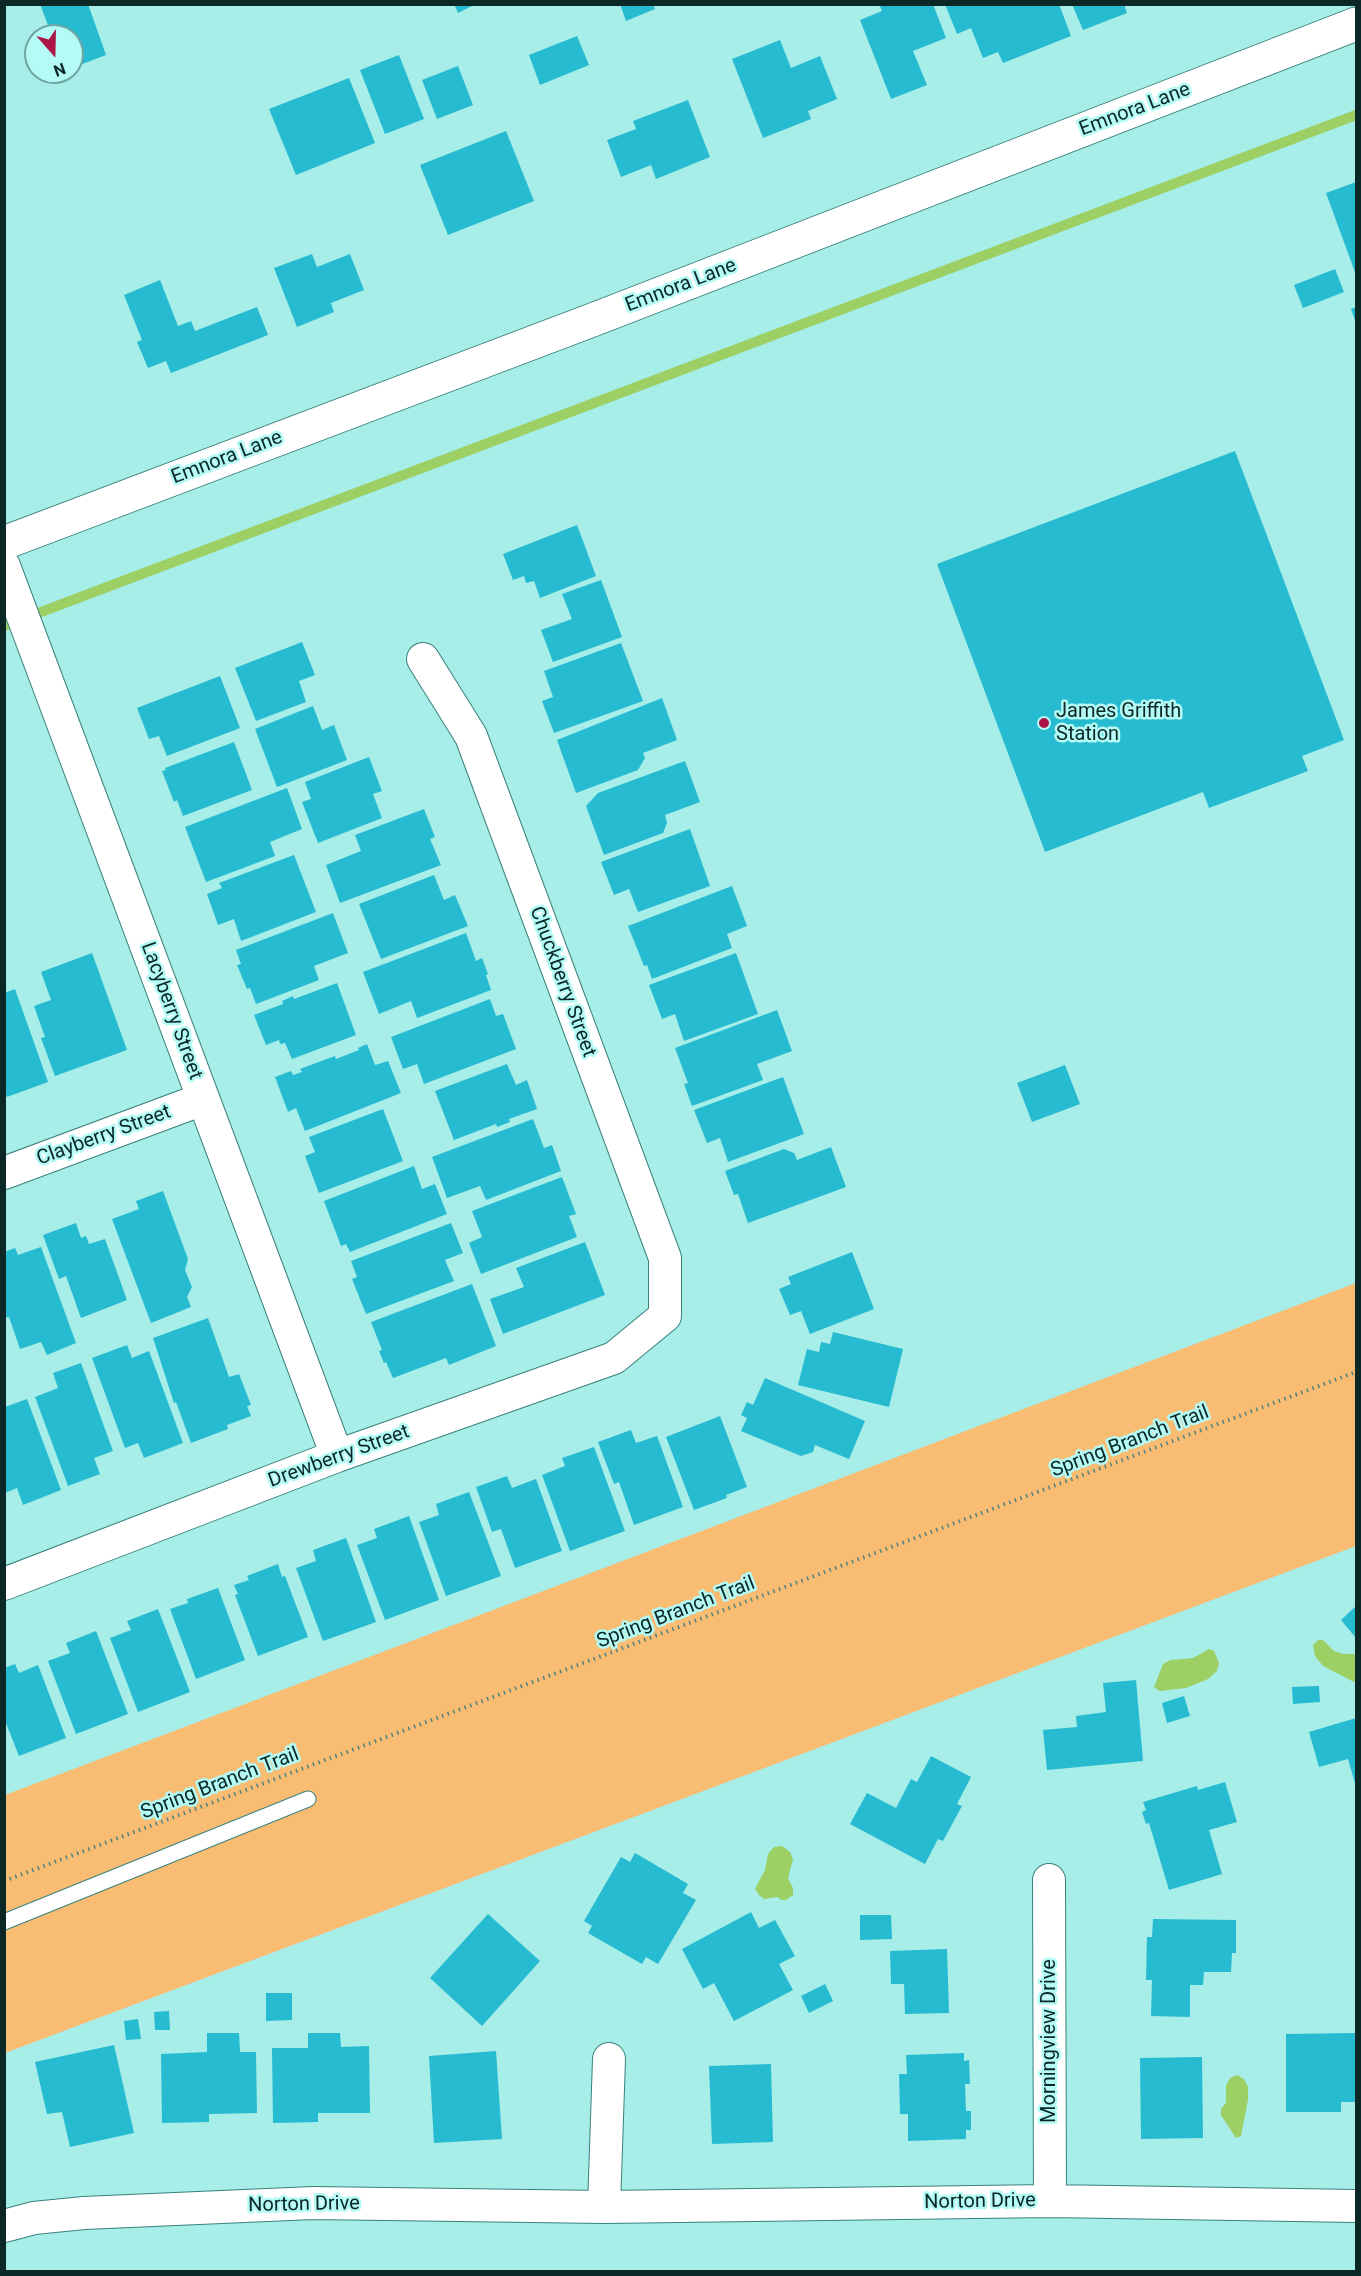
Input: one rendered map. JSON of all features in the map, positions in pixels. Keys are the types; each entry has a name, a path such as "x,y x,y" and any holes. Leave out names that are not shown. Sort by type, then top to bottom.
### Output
{"street":[{"name":"Emnora Lane","path":"4,543 595,319 1356,24"},
{"name":"Lacyberry Street","path":"4,566 337,1456"},
{"name":"Chuckberry Street","path":"423,659 471,736 665,1258 665,1316"},
{"name":"Clayberry Street","path":"4,1173 203,1099"},
{"name":"Drewberry Street","path":"4,1584 337,1456 614,1358 665,1316"},
{"name":"Morningview Drive","path":"1049,1880 1050,2201"},
{"path":"604,2207 609,2059"},
{"name":"Norton Drive","path":"4,2226 34,2218 84,2213 313,2203 604,2207 1050,2201 1356,2206"}],"lane":[{"path":"4,1922 308,1799"}],"path":[{"name":"Spring Branch Trail","path":"4,1881 1356,1372"}],"shaded area":[{"path":"1356,1283 1356,1546 5,2053 5,1795"},
{"path":"1318,1640 1323,1640 1334,1651 1356,1654 1356,1683 1323,1666 1315,1656 1313,1645"},
{"path":"1209,1649 1214,1651 1219,1663 1217,1671 1208,1679 1186,1688 1160,1691 1154,1687 1163,1664 1171,1660 1193,1658"},
{"path":"782,1846 790,1852 793,1859 788,1878 793,1888 793,1895 786,1900 778,1897 764,1899 755,1889 765,1870 768,1854 774,1847"},
{"path":"1237,2075 1244,2079 1248,2087 1248,2100 1241,2136 1236,2138 1221,2115 1221,2109 1226,2103 1226,2086 1230,2078"}],"building":[{"path":"40,4 88,4 106,55 84,63 84,24 48,24"},
{"path":"454,4 476,4 458,13"},
{"path":"620,4 653,4 655,9 626,21"},
{"path":"879,4 933,4 946,38 913,51 927,85 891,99 860,20 882,11"},
{"path":"945,4 1059,4 1071,36 1003,63 998,52 983,58 971,28 957,34"},
{"path":"1072,4 1124,4 1127,13 1083,30"},
{"path":"577,36 589,65 540,85 529,55"},
{"path":"780,40 791,68 820,56 837,99 808,111 811,119 763,138 732,59"},
{"path":"399,55 424,119 385,134 360,70"},
{"path":"458,66 473,105 437,119 422,80"},
{"path":"349,78 375,143 296,175 269,109"},
{"path":"688,100 710,157 656,179 651,165 621,177 607,140 636,129 633,121"},
{"path":"506,131 534,201 448,235 420,165"},
{"path":"1356,182 1356,275 1326,193"},
{"path":"312,254 317,267 350,254 364,290 331,303 334,312 297,327 274,268"},
{"path":"1335,269 1344,292 1303,308 1294,285"},
{"path":"160,280 178,326 191,321 195,331 257,307 268,335 171,373 166,361 148,368 137,342 142,340 124,295"},
{"path":"1356,307 1356,323 1351,309"},
{"path":"1235,451 1344,740 1302,756 1308,771 1209,808 1203,792 1045,852 937,564"},
{"path":"577,525 596,576 540,598 534,581 526,583 524,576 513,580 503,554"},
{"path":"601,580 622,637 553,662 541,630 572,619 562,594"},
{"path":"302,642 315,675 299,681 306,702 256,721 235,668"},
{"path":"621,643 643,701 554,733 542,701 553,697 544,671"},
{"path":"220,676 240,728 167,756 159,736 149,739 137,708"},
{"path":"662,698 677,740 643,753 645,758 638,770 576,793 557,740"},
{"path":"313,706 322,730 334,725 347,760 277,787 255,729"},
{"path":"234,742 252,790 183,816 177,800 174,802 162,771"},
{"path":"369,757 382,791 373,794 382,818 318,843 302,802 311,799 305,782"},
{"path":"685,761 700,802 665,815 667,823 663,833 604,855 586,806 598,793"},
{"path":"287,788 302,829 270,842 275,856 206,882 185,827"},
{"path":"424,809 435,837 430,839 441,865 340,903 326,865 361,851 355,835"},
{"path":"690,829 710,886 638,912 629,889 614,895 601,862"},
{"path":"294,855 316,912 241,941 234,919 218,925 207,894 222,888 219,883"},
{"path":"434,875 444,900 455,895 468,926 381,959 359,904"},
{"path":"732,886 747,926 727,934 732,948 652,979 647,965 644,966 628,926"},
{"path":"333,913 348,953 314,966 319,980 256,1004 237,965 241,964 236,950"},
{"path":"466,933 476,961 482,958 491,990 417,1018 411,1001 379,1014 363,972"},
{"path":"92,953 127,1050 55,1076 41,1038 45,1037 34,1006 51,1000 41,972"},
{"path":"736,953 758,1014 684,1041 675,1014 662,1019 649,985"},
{"path":"337,983 356,1035 292,1059 285,1043 280,1044 279,1040 266,1045 254,1015 283,1004 282,1001 293,996 294,999"},
{"path":"15,989 48,1082 7,1097 4,1090 4,993"},
{"path":"490,999 496,1016 503,1014 516,1049 424,1084 417,1064 403,1069 391,1037"},
{"path":"777,1010 792,1051 757,1064 763,1080 692,1106 684,1084 688,1083 675,1048"},
{"path":"367,1044 375,1065 388,1061 401,1093 305,1131 296,1108 288,1112 275,1077 291,1071 293,1075 302,1072 300,1069 335,1056 336,1059 359,1050 358,1048"},
{"path":"507,1064 516,1085 527,1080 537,1109 509,1119 510,1122 497,1127 496,1124 454,1140 435,1091"},
{"path":"1065,1065 1080,1104 1032,1122 1017,1083"},
{"path":"783,1077 804,1134 728,1162 720,1138 707,1143 694,1110"},
{"path":"383,1109 403,1161 319,1193 305,1156 315,1152 309,1137"},
{"path":"533,1119 544,1148 552,1145 561,1171 486,1200 480,1186 447,1198 432,1157"},
{"path":"831,1147 846,1187 748,1223 738,1194 734,1195 725,1171 784,1149 794,1153 797,1160"},
{"path":"414,1166 422,1189 435,1184 447,1214 350,1252 346,1244 341,1246 324,1201"},
{"path":"562,1177 576,1214 569,1216 577,1237 481,1274 469,1243 482,1237 472,1211"},
{"path":"163,1191 188,1259 185,1270 192,1287 187,1297 191,1307 151,1323 112,1219 139,1209 136,1201"},
{"path":"76,1223 81,1238 86,1236 89,1244 105,1239 127,1300 81,1318 66,1276 59,1279 43,1235"},
{"path":"451,1223 463,1253 445,1260 454,1281 366,1314 352,1279 357,1277 351,1261"},
{"path":"585,1242 605,1295 503,1334 490,1299 524,1287 516,1268"},
{"path":"41,1247 76,1343 47,1355 41,1342 20,1349 9,1317 4,1318 4,1252 15,1248 18,1255"},
{"path":"852,1252 874,1309 810,1334 801,1311 790,1315 779,1289 791,1284 788,1277"},
{"path":"472,1284 496,1346 449,1365 446,1358 393,1378 379,1351 382,1350 371,1322"},
{"path":"208,1318 229,1377 239,1374 251,1405 247,1406 251,1416 227,1425 228,1429 191,1443 176,1402 174,1403 153,1338"},
{"path":"833,1332 903,1349 889,1407 798,1385 807,1349 819,1352 821,1342 830,1344"},
{"path":"127,1345 132,1358 149,1351 183,1443 144,1458 138,1443 125,1448 92,1358"},
{"path":"81,1363 113,1451 94,1458 100,1474 68,1486 35,1397 58,1388 53,1373"},
{"path":"765,1378 865,1421 849,1459 815,1445 813,1452 801,1456 741,1431 747,1418 741,1415 747,1402 753,1405"},
{"path":"27,1399 61,1490 23,1505 17,1488 5,1493 5,1407"},
{"path":"720,1416 747,1487 726,1495 727,1498 694,1510 666,1437"},
{"path":"631,1430 636,1443 657,1436 683,1507 634,1525 619,1482 614,1484 598,1442"},
{"path":"594,1447 625,1531 570,1551 542,1475 565,1466 562,1458"},
{"path":"507,1476 512,1488 536,1479 562,1551 515,1568 501,1529 492,1532 476,1487"},
{"path":"469,1492 501,1576 446,1596 419,1522 439,1515 436,1504"},
{"path":"409,1516 439,1600 385,1620 357,1545 377,1538 374,1529"},
{"path":"346,1538 376,1622 323,1641 296,1568 316,1561 313,1550"},
{"path":"278,1564 282,1577 285,1576 308,1637 258,1656 235,1595 238,1594 234,1585 249,1580 247,1576"},
{"path":"218,1588 245,1660 196,1679 170,1609 188,1603 187,1599"},
{"path":"1356,1606 1356,1638 1341,1620"},
{"path":"158,1609 190,1692 138,1712 110,1638 131,1630 127,1621"},
{"path":"96,1631 128,1714 76,1734 48,1661 70,1653 66,1643"},
{"path":"15,1664 19,1673 38,1665 66,1738 19,1756 4,1718 4,1668"},
{"path":"1136,1680 1143,1761 1047,1770 1043,1730 1077,1727 1076,1716 1106,1712 1103,1683"},
{"path":"1319,1686 1320,1702 1293,1704 1292,1687"},
{"path":"1184,1696 1190,1716 1167,1723 1162,1703"},
{"path":"1356,1718 1356,1787 1348,1759 1319,1767 1309,1732"},
{"path":"931,1756 971,1777 957,1804 962,1806 943,1841 938,1839 925,1864 850,1824 867,1793 896,1808 911,1779 917,1782"},
{"path":"1225,1782 1237,1822 1209,1830 1222,1874 1169,1890 1149,1823 1146,1824 1142,1812 1146,1810 1143,1802 1197,1786 1198,1790"},
{"path":"635,1853 688,1884 683,1893 696,1900 658,1964 646,1957 642,1964 588,1933 592,1926 584,1921 621,1857 630,1862"},
{"path":"751,1912 759,1928 775,1920 795,1956 779,1964 793,1990 734,2021 714,1983 703,1989 682,1949"},
{"path":"488,1914 540,1961 482,2026 430,1978"},
{"path":"860,1915 891,1915 892,1939 860,1940"},
{"path":"1153,1919 1236,1920 1236,1953 1232,1953 1231,1972 1204,1972 1203,1985 1190,1985 1190,2017 1151,2016 1152,1980 1146,1980 1147,1937 1152,1937"},
{"path":"947,1949 949,2013 905,2014 904,1984 891,1984 890,1951"},
{"path":"825,1984 833,2001 809,2013 801,1996"},
{"path":"266,1993 292,1993 292,2020 266,2021"},
{"path":"169,2011 170,2030 155,2030 154,2012"},
{"path":"138,2019 141,2039 126,2040 124,2021"},
{"path":"207,2033 239,2033 240,2052 256,2052 257,2113 209,2114 209,2122 162,2123 161,2054 207,2052"},
{"path":"308,2033 340,2033 341,2047 369,2046 370,2113 318,2113 318,2122 273,2123 272,2048 308,2048"},
{"path":"1356,2033 1356,2102 1341,2102 1341,2112 1286,2112 1286,2034"},
{"path":"114,2045 134,2133 70,2147 62,2112 47,2114 35,2062"},
{"path":"496,2051 502,2139 434,2143 429,2056"},
{"path":"964,2053 964,2061 969,2060 970,2084 965,2084 966,2111 971,2111 971,2130 966,2130 966,2139 908,2141 908,2114 900,2114 899,2074 907,2074 906,2055"},
{"path":"1202,2057 1203,2138 1141,2139 1140,2058"},
{"path":"771,2064 773,2142 712,2144 709,2066"}],"waterway":[{"path":"4,626 1356,115"}],"place":[{"name":"James Griffith Station","path":"1044,723"}]}
